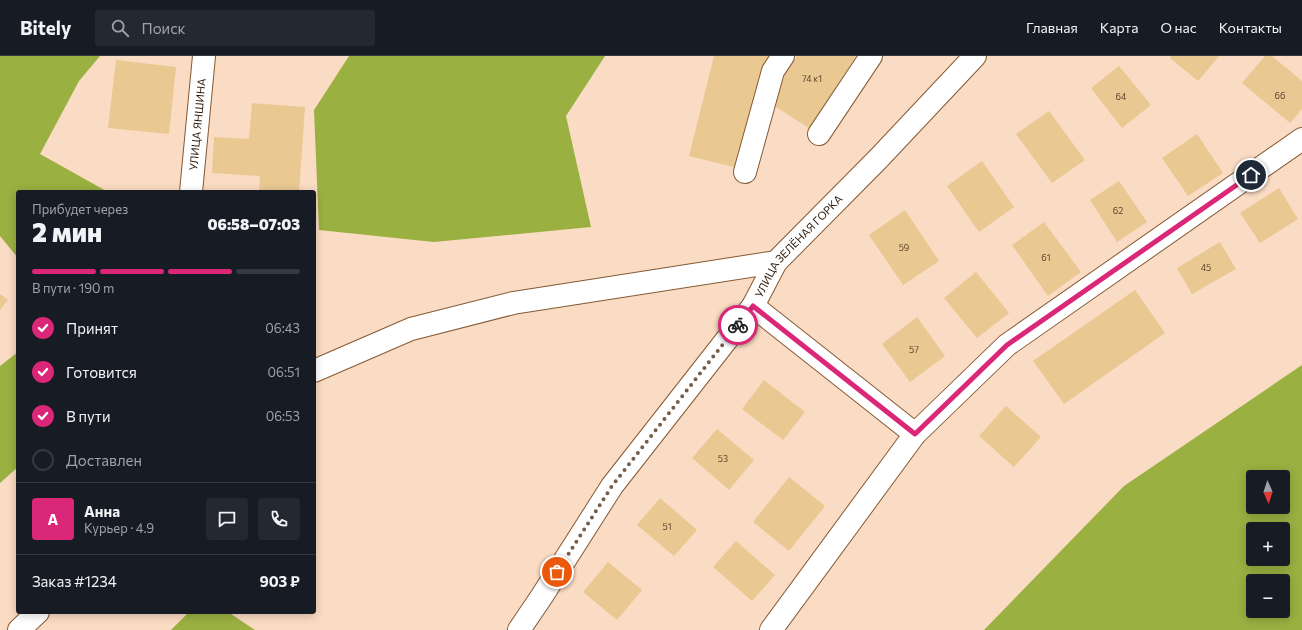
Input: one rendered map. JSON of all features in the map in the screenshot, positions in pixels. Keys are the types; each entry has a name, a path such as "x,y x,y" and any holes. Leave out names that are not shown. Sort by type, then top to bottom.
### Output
{"street":[{"name":"УЛИЦА ЯНШИНА","path":"191,190 204,56"},
{"path":"745,172 773,71 783,56"},
{"path":"819,134 871,56"},
{"name":"УЛИЦА ЗЕЛЁНАЯ ГОРКА","path":"519,630 612,486 753,306 776,262 879,158 975,56"},
{"path":"771,630 915,434 1007,345 1302,139"},
{"path":"316,370 411,328 513,303 776,262"},
{"path":"753,306 915,434"},
{"path":"19,630 36,614"}],"green space":[{"path":"0,56 100,56 79,81 40,154 104,190 16,190 16,256 0,236"},
{"path":"349,56 605,56 566,116 591,227 434,242 319,230 314,110"},
{"path":"16,354 16,469 0,483 0,366"},
{"path":"1302,365 1302,630 984,630 1124,486"},
{"path":"187,614 231,614 255,630 171,630"}],"building":[{"path":"714,56 770,56 762,68 738,168 689,156"},
{"path":"797,56 856,56 809,128 768,102"},
{"path":"1171,56 1219,56 1198,81 1170,58"},
{"path":"1265,56 1272,56 1302,81 1302,109 1290,123 1242,83"},
{"path":"116,60 176,67 169,134 108,128"},
{"path":"1119,66 1151,105 1122,128 1091,88"},
{"path":"252,103 305,107 299,190 259,190 260,176 212,173 214,137 249,139"},
{"path":"1049,111 1085,160 1052,183 1016,134"},
{"path":"1197,134 1223,173 1188,196 1162,158"},
{"path":"982,161 1014,207 979,232 947,186"},
{"path":"1119,181 1147,222 1117,242 1090,200"},
{"path":"1279,188 1298,219 1260,243 1240,213"},
{"path":"905,210 939,261 903,285 869,235"},
{"path":"1044,222 1081,272 1048,296 1012,245"},
{"path":"1220,242 1236,269 1192,294 1177,268"},
{"path":"976,272 1009,313 977,338 944,298"},
{"path":"1135,290 1165,333 1064,404 1033,361"},
{"path":"0,294 8,300 0,310"},
{"path":"917,317 945,356 910,382 882,344"},
{"path":"764,380 805,412 783,440 742,409"},
{"path":"1006,406 1041,437 1014,467 979,436"},
{"path":"717,429 754,460 729,490 692,458"},
{"path":"789,477 825,506 789,551 753,522"},
{"path":"660,498 697,530 674,556 637,525"},
{"path":"736,541 775,575 752,601 713,567"},
{"path":"608,562 642,590 617,620 583,592"}],"way so far":[{"path":"557,572 612,486 738,325"}],"route":[{"path":"738,325 753,306 915,434 1007,345 1251,175"}]}
